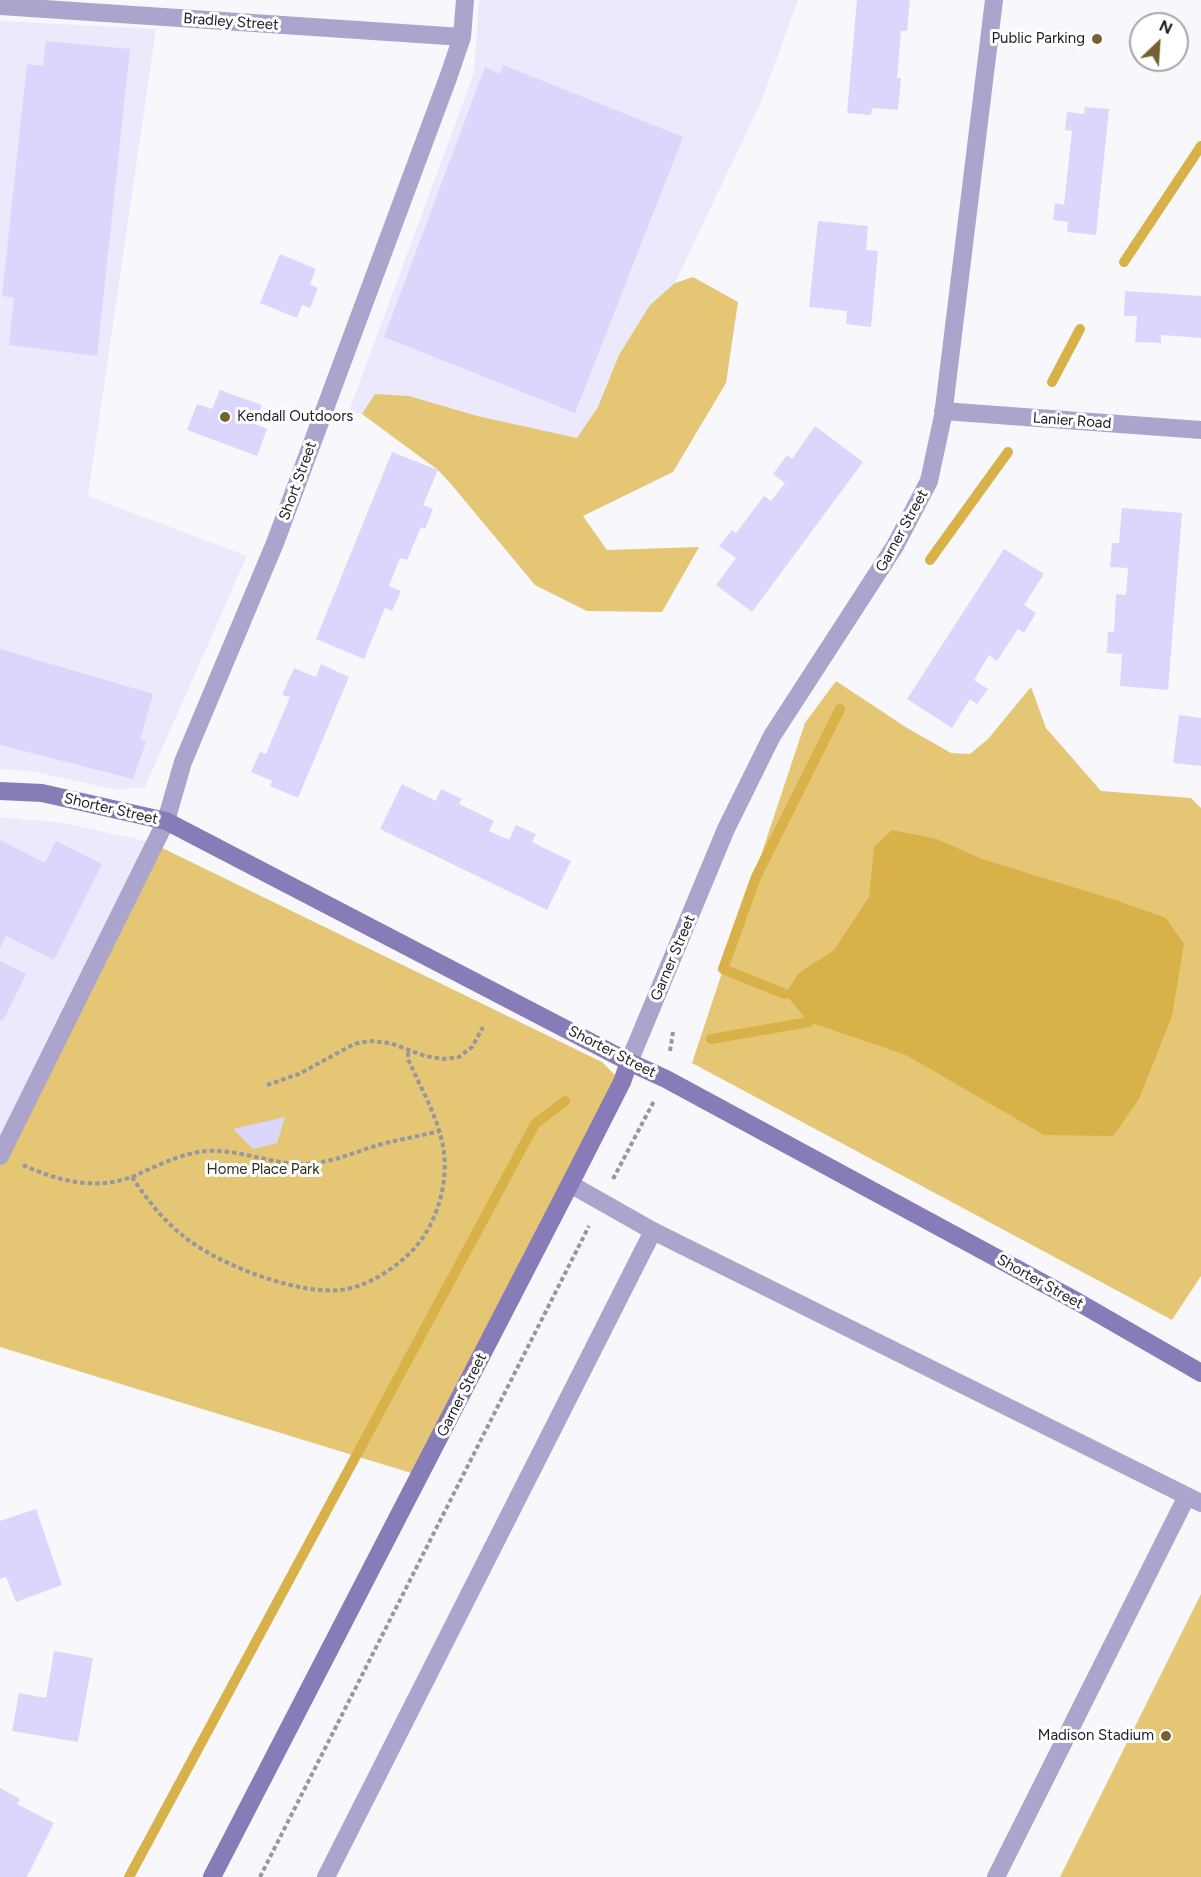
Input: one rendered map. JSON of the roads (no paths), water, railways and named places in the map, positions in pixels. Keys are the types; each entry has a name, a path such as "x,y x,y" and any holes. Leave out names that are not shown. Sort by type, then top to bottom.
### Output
{"street":[{"name":"Short Street","path":"0,1156 166,821 183,762 275,543 462,37 465,0"},
{"name":"Garner Street","path":"212,1877 622,1082 726,829 772,736 895,546 930,481 943,411 994,0"},
{"name":"Bradley Street","path":"0,6 462,37"},
{"name":"Lanier Road","path":"943,411 1201,430"},
{"name":"Shorter Street","path":"0,791 42,793 166,821 629,1062 666,1079 1078,1302 1201,1373"},
{"path":"570,1184 653,1231 1194,1499 996,1877"},
{"path":"326,1877 653,1231"}],"waterway":[{"path":"1124,262 1201,146"},
{"path":"1052,382 1080,329"},
{"path":"930,560 1008,452"},
{"path":"785,994 723,969 756,877 840,709"},
{"path":"711,1039 809,1022"},
{"path":"129,1877 535,1124 565,1101"}],"place":[{"name":"Public Parking","path":"1097,39"},
{"name":"Kendall Outdoors","path":"225,417"},
{"name":"Madison Stadium","path":"1166,1736"}],"park label":[{"name":"Home Place Park","path":"263,1170"}]}
